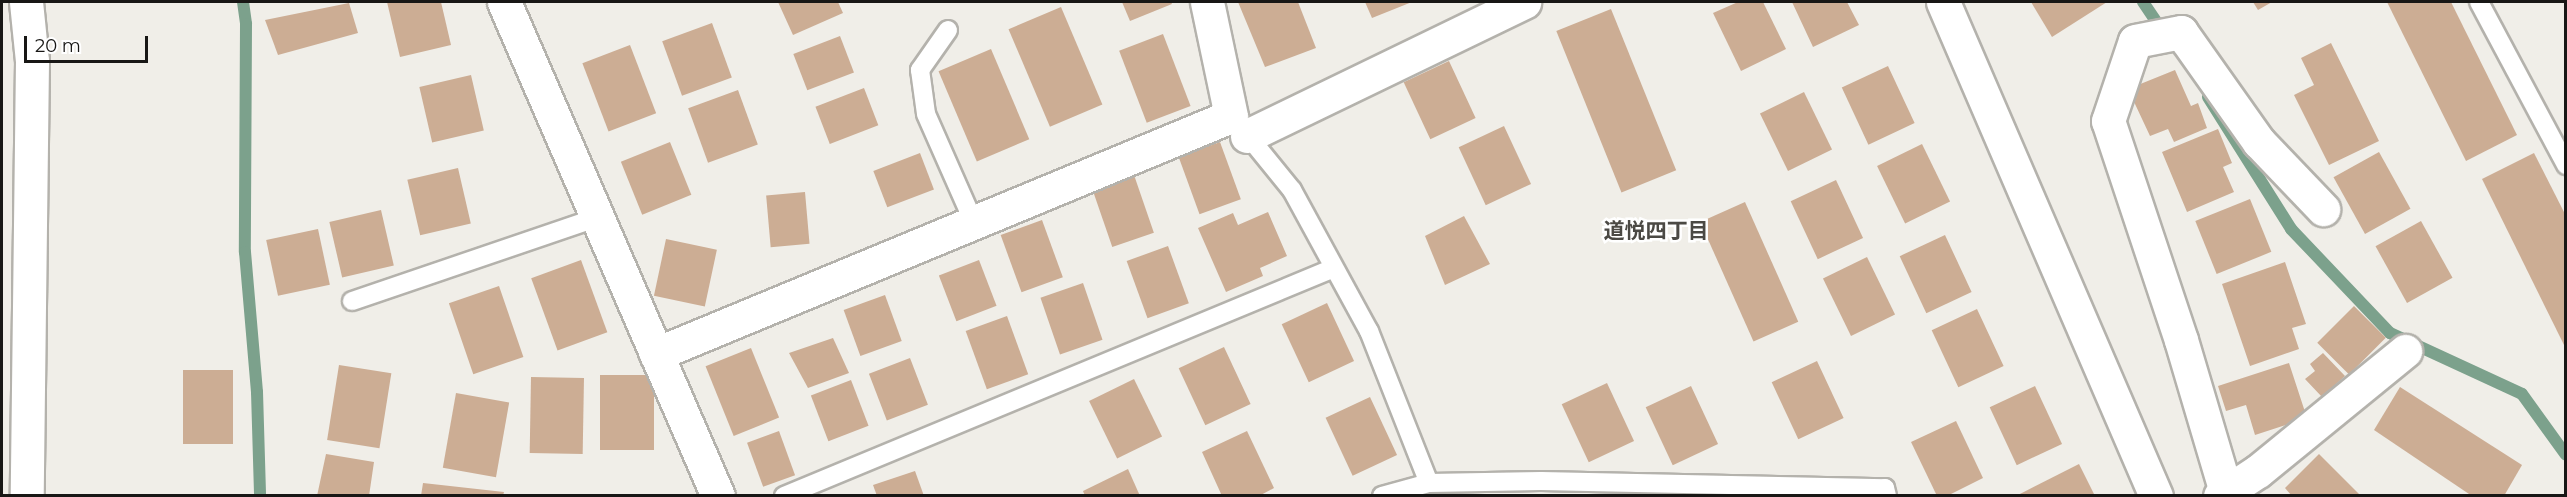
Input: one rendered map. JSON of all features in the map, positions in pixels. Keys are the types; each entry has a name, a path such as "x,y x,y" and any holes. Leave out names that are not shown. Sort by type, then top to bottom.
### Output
{"street":[{"path":"26,2 32,62 27,495"},
{"path":"504,2 717,495"},
{"path":"1207,2 1239,126"},
{"path":"656,354 974,222 1239,126 1524,2"},
{"path":"1943,2 2156,495"},
{"path":"2323,209 2259,142 2181,32 2135,40 2108,121 2181,340 2223,494 2258,471 2405,351"}],"lane":[{"path":"2479,2 2565,165"},
{"path":"948,30 920,70 926,114 974,222"},
{"path":"1239,126 1292,190 1369,331 1429,483"},
{"path":"352,301 596,218"},
{"path":"784,495 1334,268"},
{"path":"1382,495 1429,483 1475,489 1541,480 1884,489 1887,495"}],"building":[{"path":"387,2 441,2 451,45 400,57"},
{"path":"778,2 838,2 843,13 793,35"},
{"path":"1122,2 1171,2 1172,4 1130,21"},
{"path":"1238,2 1298,2 1316,48 1265,67"},
{"path":"1365,2 1412,2 1372,18"},
{"path":"1738,2 1763,2 1786,49 1741,71 1713,13"},
{"path":"1792,2 1847,2 1859,25 1813,47"},
{"path":"2031,2 2107,2 2052,37"},
{"path":"2253,2 2272,2 2258,10"},
{"path":"2387,2 2451,2 2517,135 2466,161"},
{"path":"349,3 358,33 278,55 265,20"},
{"path":"1061,7 1102,105 1050,127 1009,29"},
{"path":"1611,9 1676,170 1621,192 1556,31"},
{"path":"712,23 732,78 682,96 662,41"},
{"path":"1163,34 1191,106 1147,123 1119,51"},
{"path":"840,36 854,72 807,90 793,54"},
{"path":"2331,43 2379,141 2329,165 2294,95 2314,85 2301,58"},
{"path":"630,45 656,113 609,131 582,63"},
{"path":"991,49 1029,139 977,161 939,71"},
{"path":"1449,61 1476,118 1430,139 1404,82"},
{"path":"1888,66 1915,123 1868,145 1842,88"},
{"path":"2175,70 2191,106 2198,103 2207,128 2174,142 2168,129 2150,136 2128,89"},
{"path":"471,75 484,131 432,142 419,87"},
{"path":"864,88 878,125 830,144 815,107"},
{"path":"738,90 758,145 708,163 688,108"},
{"path":"1804,92 1832,150 1788,171 1760,113"},
{"path":"1504,126 1531,184 1486,205 1459,147"},
{"path":"2218,129 2232,163 2223,167 2234,192 2187,212 2162,152"},
{"path":"670,142 691,195 642,215 621,162"},
{"path":"1220,142 1241,199 1200,214 1179,157"},
{"path":"1922,144 1950,202 1905,223 1877,166"},
{"path":"2379,152 2411,209 2365,234 2334,177"},
{"path":"920,153 934,189 887,207 873,171"},
{"path":"2534,153 2566,216 2566,349 2482,179"},
{"path":"458,168 471,224 420,235 407,180"},
{"path":"1134,175 1154,233 1112,247 1092,189"},
{"path":"1836,180 1863,238 1818,259 1791,201"},
{"path":"805,192 810,244 771,247 766,195"},
{"path":"2250,199 2271,252 2217,274 2195,221"},
{"path":"1745,202 1798,322 1754,342 1700,222"},
{"path":"381,210 394,266 342,277 329,222"},
{"path":"1268,212 1287,256 1260,268 1263,276 1226,292 1198,228 1233,213 1238,225"},
{"path":"1464,216 1490,264 1445,285 1425,236"},
{"path":"1042,220 1063,277 1022,292 1001,235"},
{"path":"2421,221 2453,278 2407,303 2376,246"},
{"path":"318,229 330,285 278,296 266,240"},
{"path":"1945,235 1972,292 1926,313 1900,256"},
{"path":"666,239 717,250 705,307 654,296"},
{"path":"1168,246 1189,303 1148,318 1127,261"},
{"path":"1867,257 1895,315 1851,336 1823,278"},
{"path":"581,260 607,332 558,350 531,278"},
{"path":"979,260 997,306 956,321 939,275"},
{"path":"2285,262 2306,324 2292,328 2299,349 2250,366 2222,284"},
{"path":"1083,283 1103,340 1060,354 1040,298"},
{"path":"499,286 523,357 473,374 449,303"},
{"path":"885,295 902,341 860,356 844,310"},
{"path":"1327,303 1354,361 1309,382 1282,324"},
{"path":"2354,306 2386,338 2349,375 2317,343"},
{"path":"1977,309 2004,366 1958,387 1932,330"},
{"path":"1007,316 1028,374 987,389 966,331"},
{"path":"833,338 849,373 808,388 789,353"},
{"path":"1224,347 1251,404 1205,425 1179,368"},
{"path":"751,348 779,418 734,436 706,366"},
{"path":"2323,353 2345,376 2322,397 2305,379 2315,371 2310,364"},
{"path":"910,358 928,405 887,420 869,374"},
{"path":"1817,361 1844,418 1798,439 1772,382"},
{"path":"2289,363 2307,418 2255,435 2246,405 2226,411 2218,386"},
{"path":"339,365 391,373 379,448 327,440"},
{"path":"183,370 233,370 233,444 183,444"},
{"path":"600,375 654,375 654,450 600,450"},
{"path":"531,377 584,378 583,454 530,453"},
{"path":"1134,379 1162,437 1117,458 1089,401"},
{"path":"851,380 869,426 828,441 811,395"},
{"path":"1607,383 1634,441 1589,462 1562,404"},
{"path":"1691,386 1718,444 1673,465 1646,407"},
{"path":"2035,386 2062,444 2017,465 1990,407"},
{"path":"2400,387 2522,465 2504,496 2472,496 2374,430"},
{"path":"456,393 509,402 496,477 443,468"},
{"path":"1370,397 1397,455 1353,476 1326,418"},
{"path":"1956,421 1983,478 1947,496 1937,496 1911,442"},
{"path":"779,431 795,475 763,487 747,443"},
{"path":"1247,431 1274,488 1259,496 1222,496 1202,452"},
{"path":"326,454 374,462 369,496 317,496"},
{"path":"2319,454 2361,496 2292,496 2285,488"},
{"path":"2079,464 2095,496 2016,496"},
{"path":"1128,469 1140,496 1085,496 1083,491"},
{"path":"915,471 924,496 877,496 873,485"},
{"path":"423,483 504,492 503,496 421,496"}],"waterway":[{"path":"243,2 246,24 245,252 257,392 260,496"},
{"path":"2143,2 2164,33"},
{"path":"2208,97 2291,229 2390,333 2522,394 2566,455"}],"district":[{"name":"道悦四丁目","path":"1656,231"}]}
